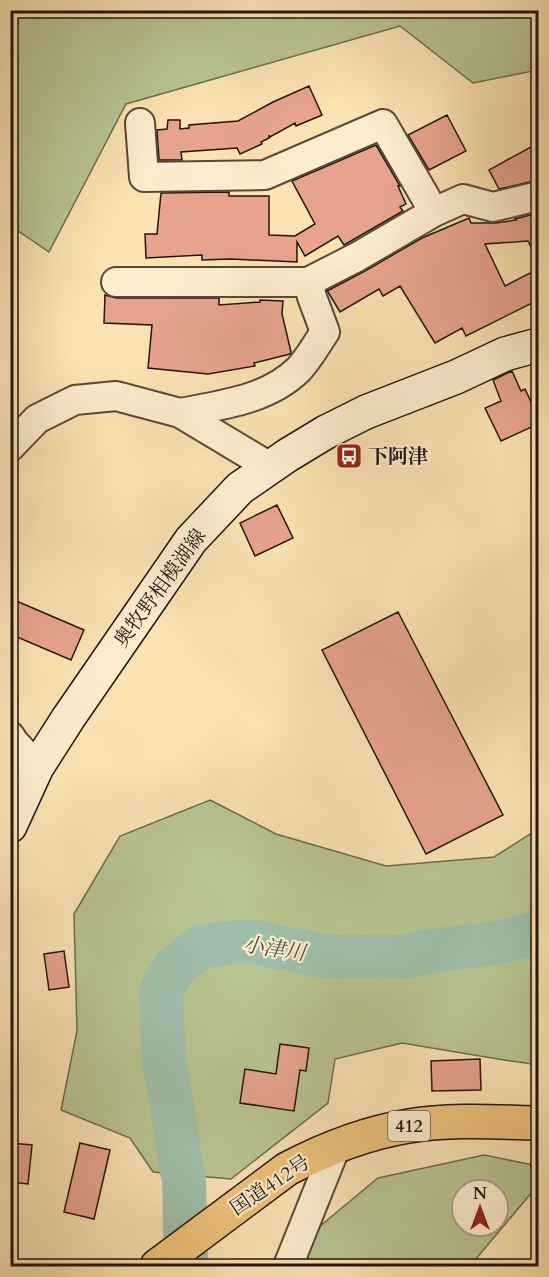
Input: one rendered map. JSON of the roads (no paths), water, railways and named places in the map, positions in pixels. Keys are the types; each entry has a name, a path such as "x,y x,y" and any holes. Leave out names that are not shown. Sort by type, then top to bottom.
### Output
{"highway":[{"name":"国道412号","path":"157,1266 287,1169 336,1146 410,1126 464,1122 538,1123"}],"main road":[{"name":"奥牧野相模湖線","path":"10,826 37,767 69,717 191,540 240,488 326,432 366,412 505,354 538,345"}],"street":[{"path":"140,123 144,177 265,175 382,124 434,212"},
{"path":"116,282 308,282 357,257 434,212 463,199 493,207 538,196"},
{"path":"180,413 258,395 280,384 298,370 325,332 308,282"},
{"path":"10,447 37,419 75,400 116,396 180,413 270,467"},
{"path":"10,736 37,767"},
{"path":"288,1266 336,1146"}],"waterway":[{"name":"小津川","path":"186,1266 184,1179 164,1062 161,992 175,967 202,946 248,941 328,957 408,957 422,952 495,943 538,933"}],"place":[{"name":"下阿津","path":"349,456"}]}
